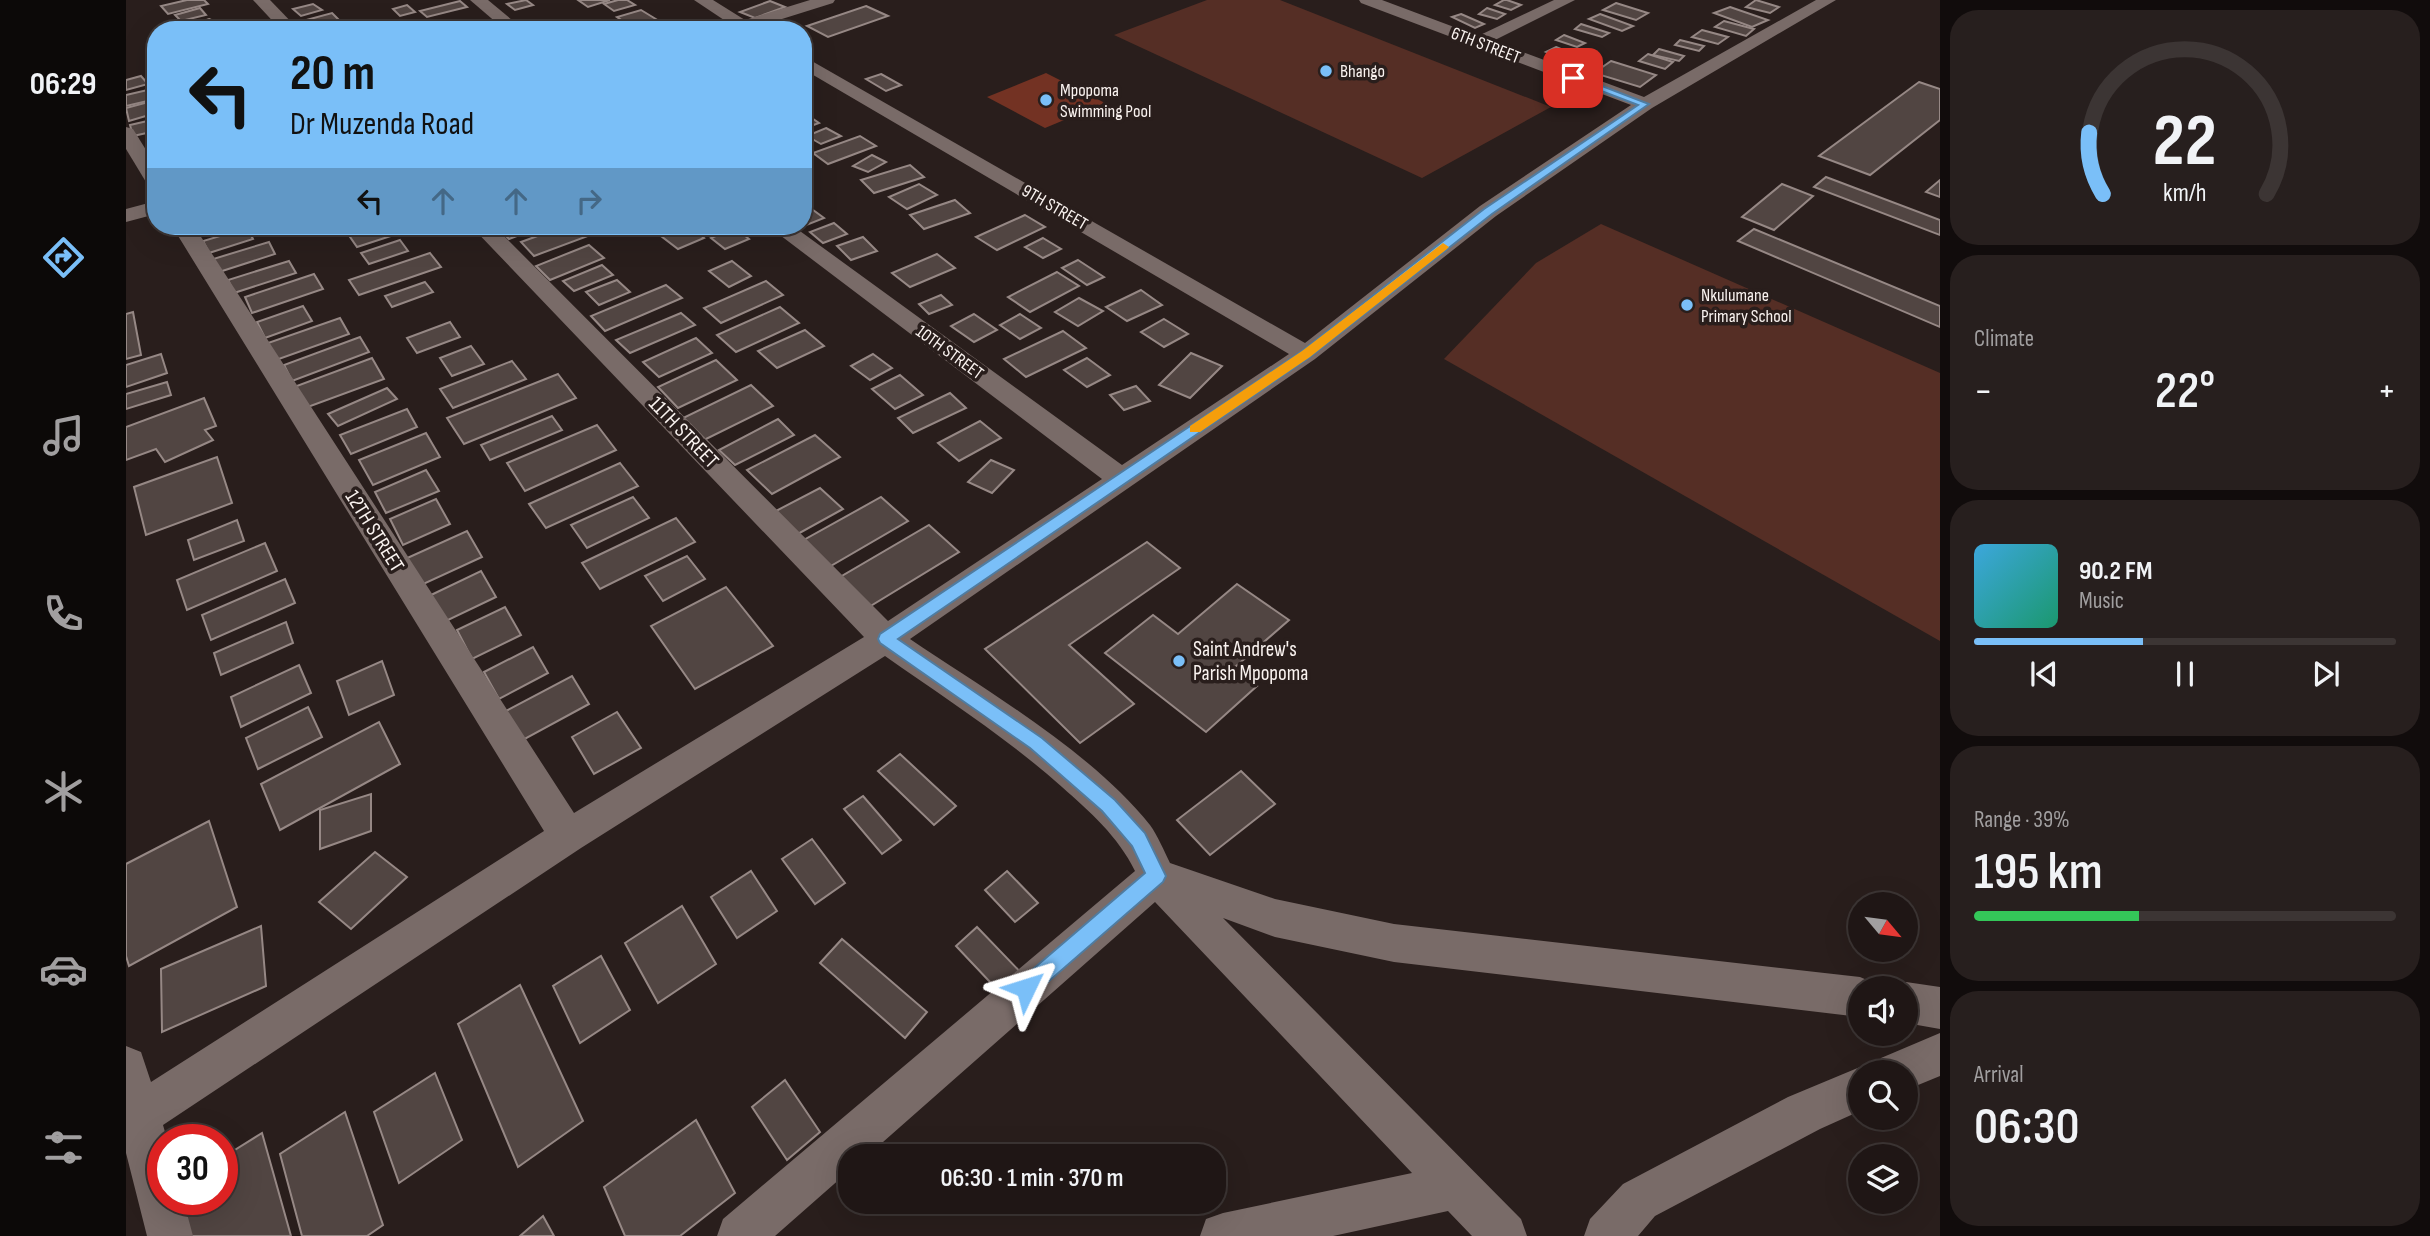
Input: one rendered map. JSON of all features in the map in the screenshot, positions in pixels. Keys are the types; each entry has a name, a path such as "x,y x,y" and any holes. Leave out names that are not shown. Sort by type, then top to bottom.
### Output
{"street":[{"path":"261,0 281,21"},
{"path":"478,0 505,21"},
{"path":"702,0 731,21"},
{"path":"762,21 827,0"},
{"name":"6TH STREET","path":"1367,0 1645,104"},
{"path":"1478,42 1567,0"},
{"path":"133,1119 568,836 886,639 1306,354 1488,211 1645,104 1828,0"},
{"name":"9TH STREET","path":"812,66 1306,354"},
{"path":"126,133 147,168"},
{"path":"126,216 147,210"},
{"name":"12TH STREET","path":"189,235 568,836"},
{"name":"11TH STREET","path":"491,235 886,639 1036,743 1108,805 1138,839 1157,876 1504,1236"},
{"name":"10TH STREET","path":"791,235 1121,479"},
{"path":"740,1236 1157,876 1275,918 1394,943 1848,996"},
{"path":"1918,1005 1940,1008"},
{"path":"1918,1064 1940,1054"},
{"path":"126,1067 133,1119 170,1236"},
{"path":"1607,1236 1639,1200 1804,1113 1848,1093"},
{"path":"1223,1236 1456,1187"}],"shaded area":[{"name":"Bhango","path":"1207,0 1280,0 1551,107 1422,178 1114,35"},
{"name":"Mpopoma Swimming Pool","path":"1046,73 1105,103 1045,128 987,97"},
{"path":"1601,224 1940,373 1940,641 1444,359 1536,263"}],"building":[{"path":"187,0 204,0 208,4 168,14 161,6"},
{"path":"526,0 533,5 515,10 507,4"},
{"path":"578,0 610,0 588,7"},
{"path":"627,0 635,5 614,11 604,4"},
{"path":"1504,0 1521,5 1511,10 1495,5"},
{"path":"1756,0 1779,7 1770,13 1746,7"},
{"path":"460,1 467,7 427,17 420,11"},
{"path":"770,1 785,7 755,18 740,12"},
{"path":"1616,3 1648,13 1636,20 1603,10"},
{"path":"313,4 322,10 301,16 293,9"},
{"path":"407,5 415,12 400,16 393,9"},
{"path":"866,6 888,16 828,37 812,29 812,24"},
{"path":"1730,7 1768,20 1752,27 1714,13"},
{"path":"200,8 206,15 181,21 175,15"},
{"path":"1487,8 1505,14 1497,19 1479,14"},
{"path":"641,10 659,21 623,21 617,17"},
{"path":"332,13 339,20 335,21 302,21"},
{"path":"1461,14 1484,24 1475,28 1452,17"},
{"path":"1600,14 1633,26 1622,31 1589,19"},
{"path":"1724,21 1754,29 1746,36 1715,27"},
{"path":"1581,24 1609,33 1602,37 1575,29"},
{"path":"1702,30 1728,37 1718,44 1692,37"},
{"path":"1564,35 1585,43 1577,47 1556,40"},
{"path":"1680,40 1704,46 1699,51 1675,45"},
{"path":"1556,47 1576,55 1566,60 1546,52"},
{"path":"1659,49 1684,56 1679,61 1653,55"},
{"path":"1648,54 1673,62 1665,69 1639,61"},
{"path":"1611,61 1656,75 1640,87 1594,73"},
{"path":"881,74 901,85 886,91 866,79"},
{"path":"141,76 147,84 126,90 126,80"},
{"path":"1919,82 1940,89 1940,120 1870,175 1819,156"},
{"path":"147,90 147,101 126,106 126,95"},
{"path":"147,102 147,116 129,121 126,108"},
{"path":"147,121 147,133 133,136 130,125"},
{"path":"826,128 841,136 821,144 812,139 812,134"},
{"path":"860,136 876,146 828,164 813,153"},
{"path":"872,155 886,162 868,172 853,166"},
{"path":"910,165 924,177 874,193 861,180"},
{"path":"1826,177 1940,220 1940,235 1814,187"},
{"path":"1940,180 1940,197 1926,192"},
{"path":"919,184 937,195 907,209 889,197"},
{"path":"1782,184 1813,196 1774,230 1742,217"},
{"path":"955,200 970,213 924,229 910,215"},
{"path":"812,209 824,218 812,223"},
{"path":"1025,215 1045,227 997,250 976,237"},
{"path":"834,223 847,234 823,243 812,231"},
{"path":"1754,229 1940,306 1940,327 1738,241"},
{"path":"223,235 251,235 253,239 209,253 203,241"},
{"path":"349,235 394,235 357,247"},
{"path":"540,235 588,236 534,256 521,242"},
{"path":"700,235 704,238 678,249 661,236"},
{"path":"718,235 744,235 749,239 725,249 711,238"},
{"path":"863,237 877,251 851,260 837,246"},
{"path":"1043,238 1061,249 1043,258 1025,247"},
{"path":"400,240 408,251 369,264 361,253"},
{"path":"269,242 275,254 216,273 210,260"},
{"path":"589,245 604,258 550,280 536,266"},
{"path":"430,253 441,267 359,295 349,280"},
{"path":"937,254 955,268 910,287 892,273"},
{"path":"1078,260 1104,277 1087,285 1062,268"},
{"path":"289,261 296,273 234,293 228,280"},
{"path":"732,261 751,276 729,287 709,271"},
{"path":"602,265 613,275 574,291 563,281"},
{"path":"1057,272 1079,286 1030,312 1008,297"},
{"path":"314,274 323,289 252,313 245,297"},
{"path":"617,280 630,292 599,305 586,292"},
{"path":"766,281 783,295 721,323 704,308"},
{"path":"425,282 433,292 392,307 385,296"},
{"path":"666,285 682,298 605,331 591,316"},
{"path":"1141,290 1162,305 1127,321 1106,307"},
{"path":"941,295 952,305 929,314 919,304"},
{"path":"1079,298 1103,311 1078,326 1055,312"},
{"path":"303,306 312,321 265,338 257,322"},
{"path":"780,307 799,323 736,352 717,335"},
{"path":"133,312 141,355 126,359 126,314"},
{"path":"681,313 695,325 630,353 616,340"},
{"path":"974,314 997,330 974,342 951,326"},
{"path":"1020,314 1041,328 1020,339 1000,325"},
{"path":"340,318 349,334 276,360 268,343"},
{"path":"1164,319 1188,334 1164,347 1141,332"},
{"path":"450,322 460,337 417,353 407,338"},
{"path":"805,330 824,346 777,368 758,351"},
{"path":"1063,331 1086,348 1026,377 1004,359"},
{"path":"360,337 369,352 292,381 284,365"},
{"path":"696,338 712,353 659,377 643,362"},
{"path":"471,346 484,364 452,376 440,358"},
{"path":"1191,353 1222,366 1190,398 1159,385"},
{"path":"161,354 167,373 126,387 126,365"},
{"path":"873,354 892,368 870,380 851,366"},
{"path":"372,358 384,379 305,408 294,387"},
{"path":"1087,358 1110,375 1087,387 1064,370"},
{"path":"716,360 737,380 678,408 658,387"},
{"path":"512,361 526,379 453,408 440,389"},
{"path":"558,374 576,398 464,444 447,418"},
{"path":"900,375 923,395 895,409 872,389"},
{"path":"167,382 171,395 126,409 126,394"},
{"path":"751,385 773,406 702,441 681,419"},
{"path":"1136,386 1150,401 1124,410 1110,395"},
{"path":"387,388 397,399 338,426 328,414"},
{"path":"950,393 966,408 913,433 898,418"},
{"path":"204,398 216,426 205,430 213,440 165,462 156,449 126,460 126,427"},
{"path":"407,409 417,427 351,454 340,435"},
{"path":"552,416 562,430 490,460 481,445"},
{"path":"778,419 794,435 735,465 719,450"},
{"path":"980,421 1001,438 959,461 938,443"},
{"path":"597,425 616,450 525,491 507,463"},
{"path":"426,433 440,457 373,485 359,460"},
{"path":"815,435 840,457 772,494 747,470"},
{"path":"217,457 232,503 146,535 134,487"},
{"path":"991,460 1014,470 992,493 968,482"},
{"path":"620,463 638,486 546,528 529,504"},
{"path":"426,470 439,491 386,513 375,492"},
{"path":"820,488 843,509 796,535 774,512"},
{"path":"633,497 649,518 587,548 571,525"},
{"path":"881,497 908,521 829,567 802,541"},
{"path":"436,499 450,524 403,545 390,519"},
{"path":"676,518 695,542 600,589 582,563"},
{"path":"237,520 244,541 194,560 188,540"},
{"path":"929,525 959,552 864,610 835,580"},
{"path":"467,531 482,557 419,586 405,559"},
{"path":"1147,542 1180,568 1069,645 1134,704 1080,743 985,649"},
{"path":"265,543 277,571 187,610 177,580"},
{"path":"687,556 705,579 663,601 645,576"},
{"path":"481,571 496,597 446,621 431,595"},
{"path":"285,579 295,603 211,640 202,615"},
{"name":"Saint Andrew's Parish Mpopoma","path":"1237,584 1289,620 1234,668 1257,686 1206,732 1105,653 1153,615 1178,634"},
{"path":"726,587 773,646 695,689 651,626"},
{"path":"505,607 521,635 472,659 457,630"},
{"path":"286,622 293,643 221,675 214,653"},
{"path":"533,647 548,673 499,699 484,672"},
{"path":"382,661 394,695 349,715 337,681"},
{"path":"299,665 311,693 241,727 231,697"},
{"path":"572,676 589,704 521,741 504,712"},
{"path":"308,707 322,737 258,769 246,738"},
{"path":"617,712 641,748 594,774 572,737"},
{"path":"379,722 400,764 280,830 261,784"},
{"path":"900,754 956,806 934,825 878,771"},
{"path":"1241,771 1275,804 1210,855 1177,820"},
{"path":"371,794 371,831 320,849 320,810"},
{"path":"863,796 901,840 882,854 844,809"},
{"path":"209,821 237,907 129,966 126,956 126,864"},
{"path":"812,839 845,883 815,904 782,859"},
{"path":"375,852 407,877 351,929 319,902"},
{"path":"751,871 777,911 737,938 711,897"},
{"path":"1007,871 1038,903 1015,922 985,890"},
{"path":"682,906 716,964 658,1003 625,943"},
{"path":"261,926 266,986 162,1032 161,969"},
{"path":"977,927 1028,980 1007,1000 956,946"},
{"path":"842,939 927,1012 905,1038 820,963"},
{"path":"601,956 630,1010 580,1043 553,986"},
{"path":"520,985 583,1121 518,1167 458,1024"},
{"path":"435,1073 462,1140 399,1183 374,1112"},
{"path":"785,1080 820,1132 787,1160 752,1107"},
{"path":"345,1112 383,1225 367,1236 302,1236 280,1154"},
{"path":"696,1120 735,1193 680,1236 625,1236 604,1187"},
{"path":"262,1133 291,1236 184,1236 179,1215 238,1215 238,1148"},
{"path":"543,1216 554,1236 520,1236"}],"slow traffic":[{"path":"1195,429 1306,354 1443,247"}],"place":[{"name":"Bhango","path":"1326,71"},
{"name":"Mpopoma Swimming Pool","path":"1046,100"},
{"name":"Nkulumane Primary School","path":"1687,305"},
{"name":"Saint Andrew's Parish Mpopoma","path":"1179,661"}],"route":[{"path":"1026,988 1157,876 1138,839 1108,805 1036,743 886,639 1306,354 1488,211 1645,104 1573,78"}]}
